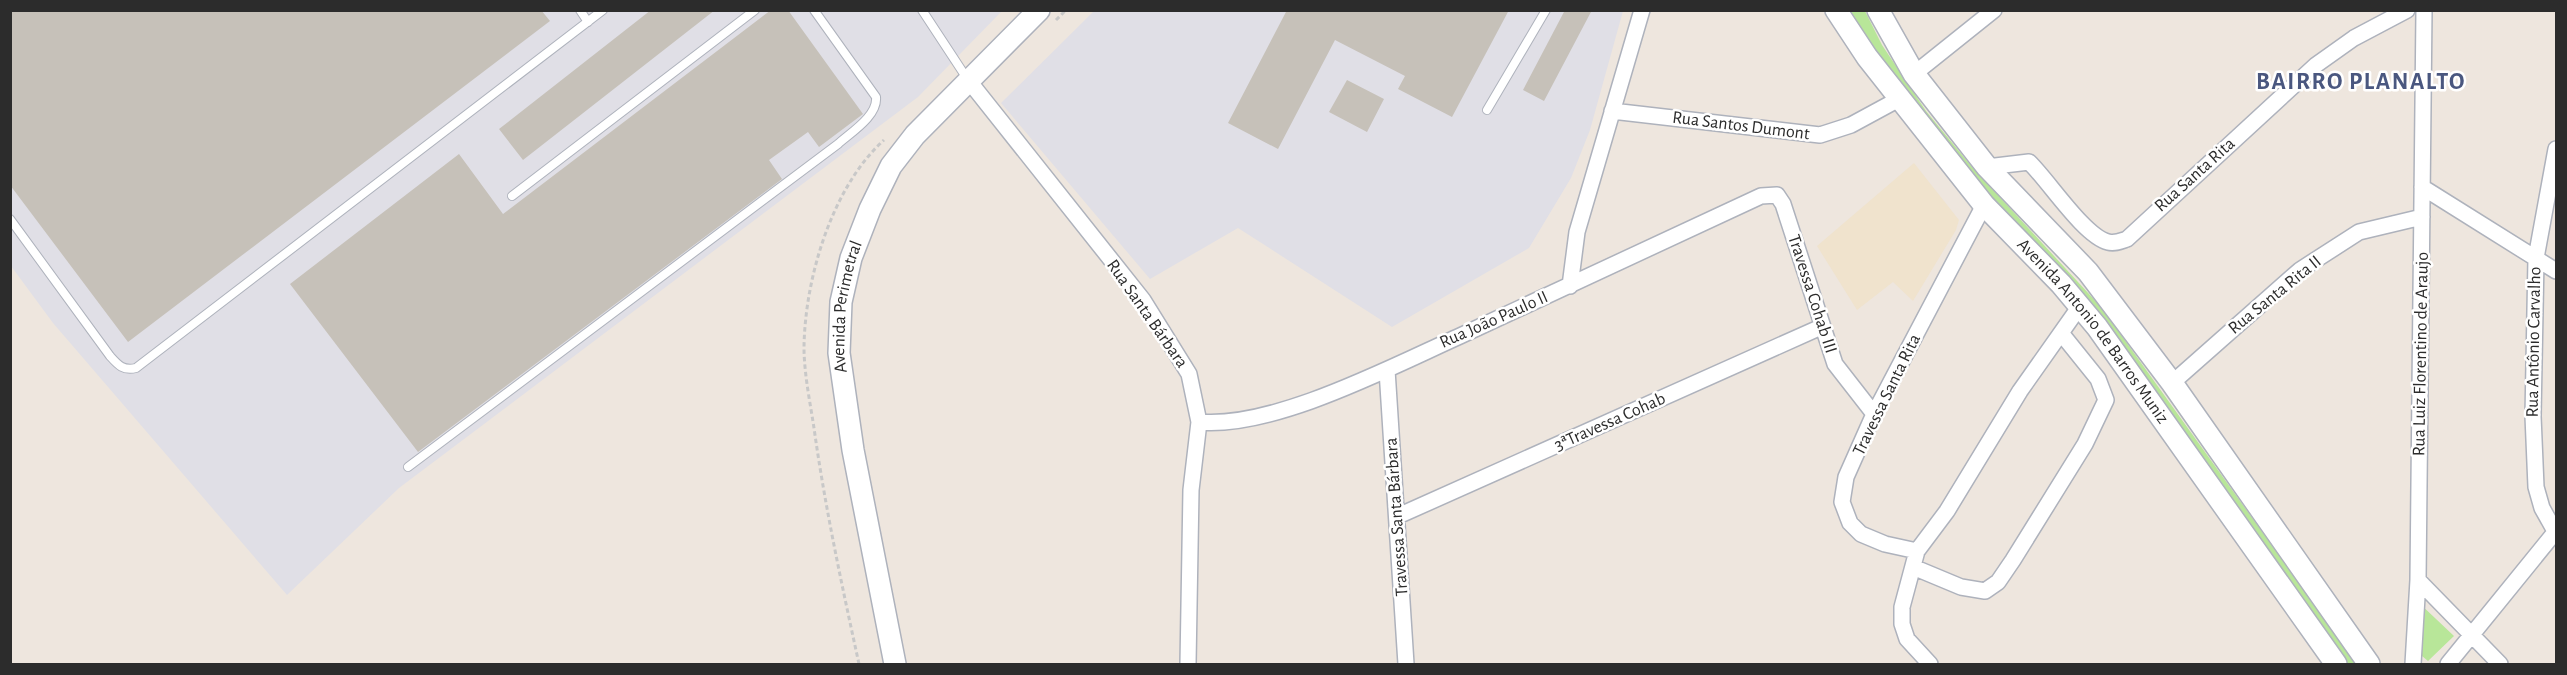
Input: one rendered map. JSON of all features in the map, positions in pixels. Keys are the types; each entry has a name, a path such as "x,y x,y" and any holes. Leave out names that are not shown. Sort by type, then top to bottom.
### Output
{"main road":[{"name":"Avenida Perimetral","path":"895,664 846,412 839,353 842,302 851,258 870,209 891,166 915,135 1039,10"},
{"name":"Avenida Antonio de Barros Muniz","path":"1836,10 1899,99 1984,205 2080,306 2336,664"},
{"name":"Avenida Antonio de Barros Muniz","path":"1878,10 1914,74 1987,167 2088,272 2172,383 2369,664"}],"street":[{"path":"1570,286 1577,232 1642,10"},
{"path":"1914,74 1994,10"},
{"name":"Rua Santa Rita","path":"1987,167 2029,162 2071,210 2099,237 2107,242 2115,243 2127,239 2316,65 2362,34 2407,10"},
{"name":"Rua Luiz Florentino de Araujo","path":"2413,664 2418,580 2424,10"},
{"name":"Rua Santa Bárbara","path":"969,81 1143,300 1189,374 1199,423 1191,490 1188,664"},
{"name":"Rua Santos Dumont","path":"1612,111 1820,135 1851,125 1899,99"},
{"name":"Rua Antônio Carvalho","path":"2556,149 2536,258 2533,416 2536,487 2541,508 2556,532"},
{"path":"2422,187 2556,272"},
{"name":"Rua João Paulo II","path":"1199,423 1221,424 1282,410 1387,369 1761,196 1776,195 1780,198"},
{"name":"Travessa Cohab III","path":"1780,198 1835,364 1874,414"},
{"name":"Travessa Santa Rita","path":"1917,551 1885,544 1861,534 1850,523 1842,502 1846,477 1874,414 1984,205"},
{"name":"Rua Santa Rita II","path":"2172,383 2300,270 2359,232 2422,217"},
{"path":"1930,664 1907,639 1902,624 1902,607 1917,551 1947,511 2020,391 2080,306"},
{"name":"3ªTravessa Cohab","path":"1398,516 1821,327"},
{"path":"1913,567 1961,587 1985,591 1998,582 2013,560 2085,444 2106,400 2098,380 2061,333"},
{"name":"Travessa Santa Bárbara","path":"1387,369 1406,664"},
{"path":"2448,664 2556,532"},
{"path":"2418,580 2500,664"}],"lane":[{"path":"580,10 588,22"},
{"path":"10,219 118,366 127,370 136,368 603,10"},
{"path":"512,196 755,10"},
{"path":"408,467 838,144 872,113 877,103 876,97 814,10"},
{"path":"922,10 969,81"},
{"path":"1487,110 1546,10"}],"shaded area":[{"path":"11,11 1002,11 918,97 399,488 287,595 53,323 11,266"},
{"path":"1094,11 1623,11 1590,130 1571,178 1529,248 1392,327 1238,228 1150,279 1001,103"},
{"path":"1914,163 1959,220 1956,230 1913,301 1893,282 1857,310 1817,246"}],"green space":[{"path":"1841,11 1865,11 1882,45 1926,111 1972,167 2101,307 2357,664 2347,664 2007,221"},
{"path":"2417,601 2454,636 2428,661 2416,651"}],"building":[{"path":"10,10 541,10 550,21 128,342 10,185"},
{"path":"651,10 715,10 523,160 499,129"},
{"path":"771,10 788,10 863,114 819,147 808,132 769,160 782,179 418,452 290,284 459,154 503,214"},
{"path":"1287,10 1509,10 1452,117 1398,89 1405,76 1335,40 1278,149 1228,123"},
{"path":"1565,10 1592,10 1544,101 1523,90"},
{"path":"1347,80 1384,99 1367,132 1329,112"}],"district":[{"name":"BAIRRO PLANALTO","path":"2361,82"}]}
